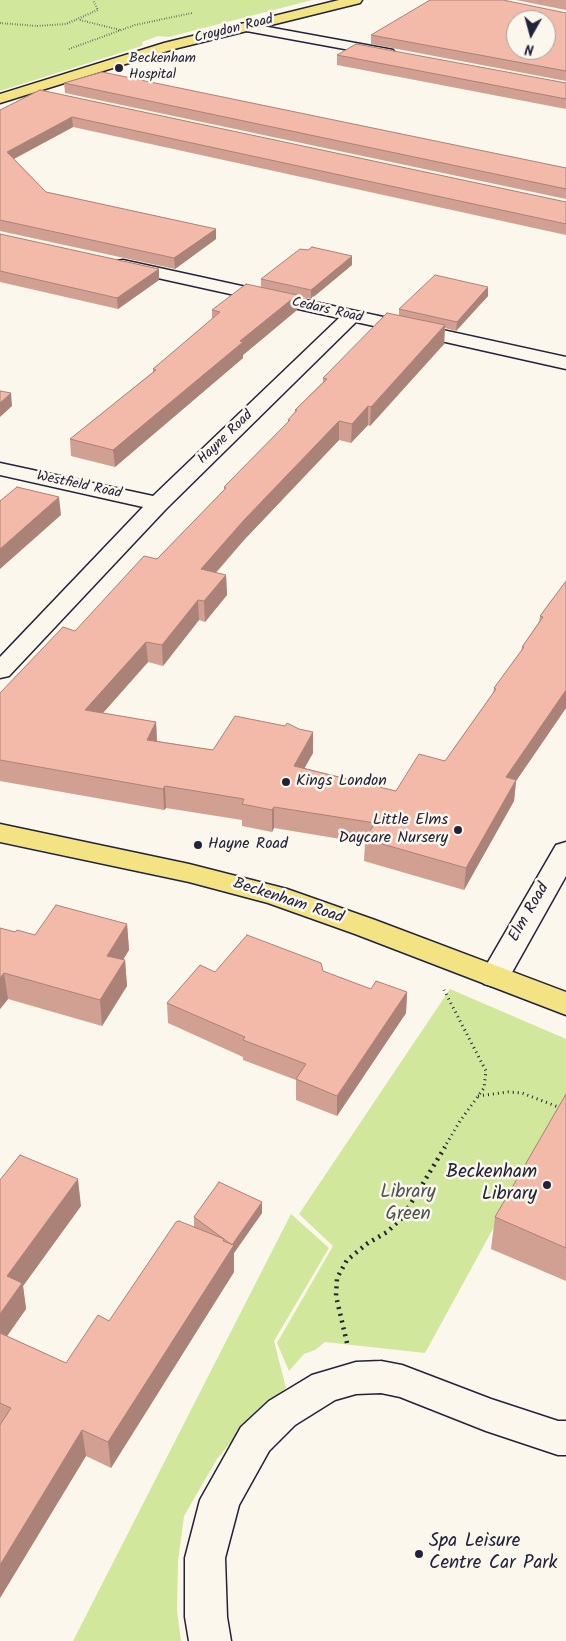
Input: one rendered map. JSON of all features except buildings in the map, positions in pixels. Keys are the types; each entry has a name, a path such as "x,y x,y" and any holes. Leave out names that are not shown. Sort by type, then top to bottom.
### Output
{"main road":[{"name":"Croydon Road","path":"0,99 169,46 355,0"},
{"name":"Beckenham Road","path":"0,833 232,883 315,909 566,1004"}],"street":[{"path":"246,27 401,56"},
{"path":"24,90 53,96"},
{"name":"Cedars Road","path":"104,261 566,363"},
{"name":"Hayne Road","path":"0,671 158,504 352,316"},
{"name":"Westfield Road","path":"0,469 158,504"},
{"name":"Elm Road","path":"494,976 566,851"},
{"path":"210,1641 206,1617 205,1558 220,1500 255,1439 282,1413 325,1387 356,1378 381,1377 402,1381 486,1414 558,1438 566,1438"}],"path":[{"path":"0,23 37,26 66,24 98,10 93,0"},
{"path":"356,1378 336,1296 337,1278 347,1260 368,1243 387,1232 402,1218 460,1121 484,1088 486,1071 477,1050 442,986 440,955"},
{"path":"478,1096 508,1092 522,1093 566,1110"}],"green space":[{"path":"0,0 312,0 169,37 158,36 142,42 143,45 139,47 0,91"},
{"name":"Library Green","path":"450,989 566,1039 566,1102 563,1101 425,1353 325,1342 315,1350 304,1354 289,1371 277,1343 333,1246 299,1214"},
{"path":"291,1214 329,1248 274,1341 286,1388 254,1414 217,1459 184,1516 178,1561 177,1611 181,1641 73,1641"}],"place":[{"name":"Beckenham Hospital","path":"119,68"},
{"name":"Kings London","path":"286,782"},
{"name":"Little Elms Daycare Nursery","path":"458,830"},
{"name":"Hayne Road","path":"198,845"},
{"name":"Beckenham Library","path":"547,1185"},
{"name":"Spa Leisure Centre Car Park","path":"419,1554"}]}
